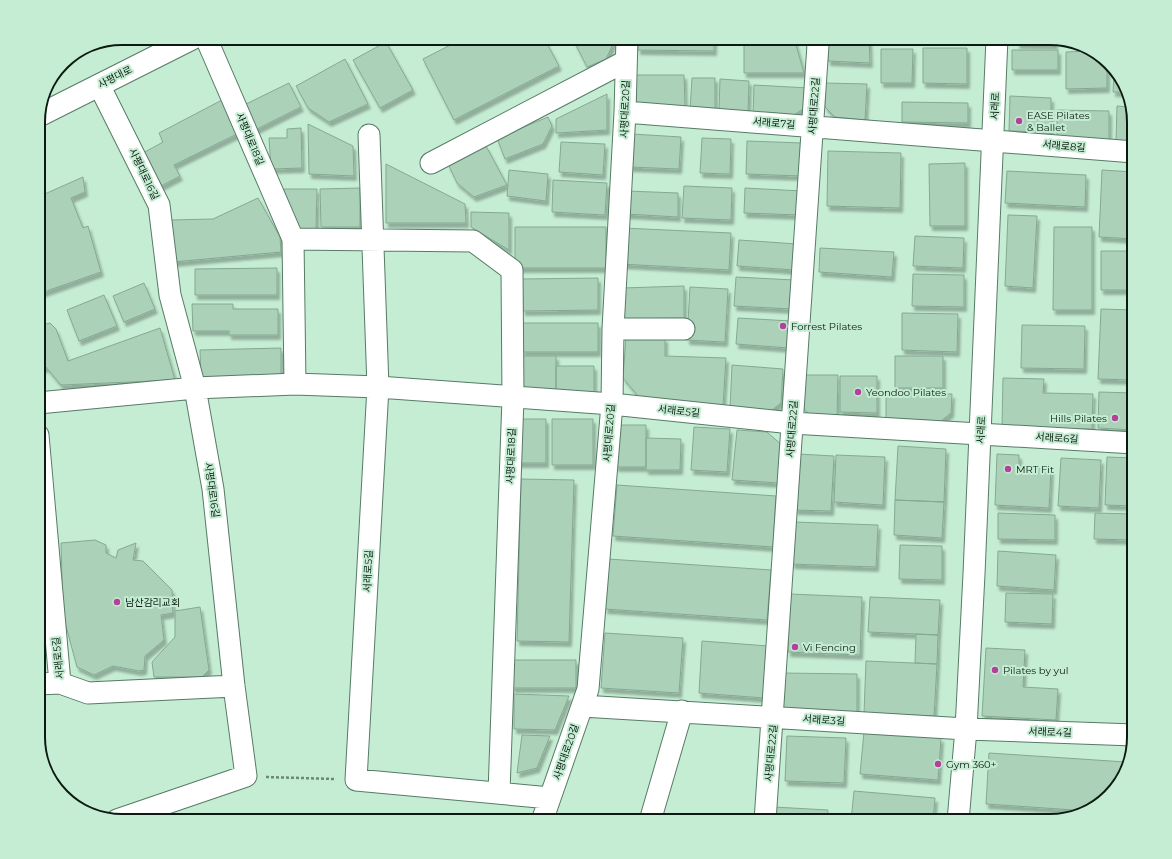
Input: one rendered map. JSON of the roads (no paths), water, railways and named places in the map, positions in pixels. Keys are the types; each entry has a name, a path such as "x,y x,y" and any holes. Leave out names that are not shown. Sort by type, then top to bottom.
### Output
{"main road":[{"name":"사평대로","path":"46,112 179,45"}],"street":[{"name":"사평대로18길","path":"209,45 293,239 294,384"},
{"name":"사평대로20길","path":"544,814 588,689 612,404 613,329 625,112 627,45"},
{"name":"사평대로22길","path":"766,814 774,717 792,423 818,45"},
{"name":"서래로","path":"959,814 966,729 994,141 997,45"},
{"name":"사평대로20길","path":"431,163 626,61"},
{"name":"사평대로16길","path":"100,85 158,205 170,295 195,388 213,489 234,686 246,776 135,814"},
{"name":"서래로7길","path":"625,112 994,141"},
{"path":"369,136 378,387"},
{"name":"서래로8길","path":"994,141 1127,151"},
{"name":"사평대로18길","path":"293,239 473,241 512,270 513,398 499,793"},
{"path":"613,329 684,329"},
{"name":"서래로5길","path":"45,402 195,388 294,384 378,387 612,404 792,423 980,433"},
{"name":"서래로5길","path":"378,387 356,780 499,793"},
{"name":"서래로6길","path":"980,433 1127,443"},
{"name":"서래로5길","path":"45,513 60,683 88,693 234,686"},
{"path":"45,684 60,683"},
{"name":"서래로3길","path":"582,706 966,729"},
{"path":"652,814 682,711"},
{"name":"서래로4길","path":"966,729 1127,735"},
{"path":"499,793 550,798"}],"place":[{"name":"EASE Pilates & Ballet","path":"1019,121"},
{"name":"Forrest Pilates","path":"783,326"},
{"name":"Yeondoo Pilates","path":"858,392"},
{"name":"Hills Pilates","path":"1115,418"},
{"name":"MRT Fit","path":"1008,469"},
{"name":"남산감리교회","path":"117,602"},
{"name":"Vi Fencing","path":"795,647"},
{"name":"Pilates by yul","path":"995,670"},
{"name":"Gym 360+","path":"938,764"}]}
